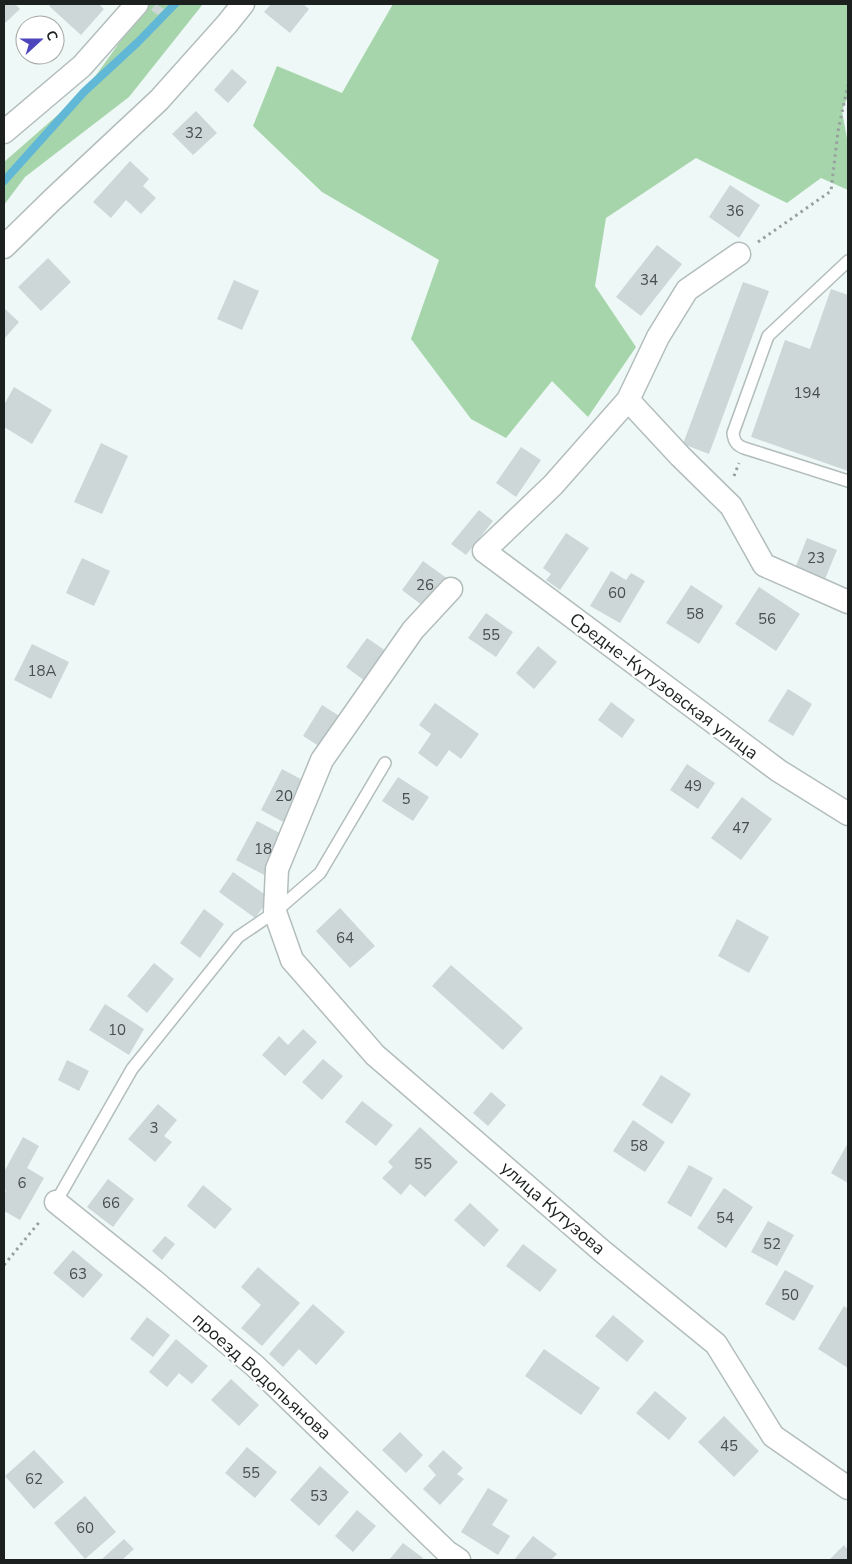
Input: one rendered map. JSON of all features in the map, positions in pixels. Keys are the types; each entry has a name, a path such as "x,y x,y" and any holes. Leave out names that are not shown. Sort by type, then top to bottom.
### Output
{"street":[{"path":"4,132 82,66 137,4"},
{"path":"4,248 51,200 159,100 243,4"},
{"path":"739,254 687,290 658,337 628,400 730,506 764,564 848,602"},
{"name":"Средне-Кутузовская улица","path":"628,400 553,485 484,551 779,771 848,814"},
{"path":"275,912 277,869 322,760 413,630 450,589"},
{"name":"улица Кутузова","path":"275,912 292,960 374,1054 602,1251 716,1344 773,1436 848,1488"},
{"name":"проезд Водопьянова","path":"56,1202 154,1280 255,1366 449,1557"}],"lane":[{"path":"848,261 768,336 733,433 734,440 738,446 848,481"},
{"path":"56,1202 132,1069 238,937 275,912 320,873 385,763"}],"path":[{"path":"739,254 831,191 838,131 848,84"},
{"path":"4,1266 56,1202"}],"green space":[{"path":"147,4 203,4 129,97 25,177 4,205 4,162 84,92"},
{"path":"393,4 848,4 848,95 842,111 848,144 848,190 821,178 787,203 696,158 606,218 595,286 636,347 588,417 552,381 506,438 471,419 411,339 439,260 322,192 253,126 277,66 342,93"}],"building":[{"path":"4,4 15,4 20,9 4,24"},
{"path":"51,4 99,4 104,9 81,35 65,20 65,15 59,15 49,6"},
{"path":"156,4 164,9 158,15 151,10"},
{"path":"271,4 303,4 309,9 290,33 264,12"},
{"path":"232,69 247,82 228,103 214,90"},
{"path":"196,111 217,133 193,155 172,134"},
{"path":"130,161 149,179 143,186 156,198 141,214 126,200 111,218 93,202"},
{"path":"730,185 760,205 739,238 709,217"},
{"path":"657,245 682,264 641,316 616,297"},
{"path":"48,258 71,282 41,311 18,287"},
{"path":"234,280 259,291 242,330 217,319"},
{"path":"743,282 769,291 709,454 683,444"},
{"path":"831,289 848,295 848,471 751,437 785,340 810,349"},
{"path":"4,308 19,322 4,339"},
{"path":"14,387 52,410 32,444 4,427 4,405"},
{"path":"101,443 128,456 102,514 74,502"},
{"path":"521,447 541,460 516,497 496,483"},
{"path":"479,510 493,521 466,555 451,544"},
{"path":"566,533 589,548 560,590 546,580 551,574 543,568"},
{"path":"807,538 837,550 825,579 796,566"},
{"path":"82,558 110,571 94,606 66,593"},
{"path":"423,561 448,579 427,609 402,590"},
{"path":"611,571 626,580 631,573 645,581 620,623 590,606"},
{"path":"691,585 723,606 699,644 666,623"},
{"path":"759,587 800,614 776,651 735,624"},
{"path":"486,613 513,632 496,657 468,638"},
{"path":"367,638 386,651 365,681 346,667"},
{"path":"32,644 69,662 51,699 14,680"},
{"path":"538,646 557,662 534,689 516,673"},
{"path":"788,689 812,704 793,736 768,721"},
{"path":"611,702 635,720 622,738 598,720"},
{"path":"435,703 479,734 461,759 449,750 437,767 418,753 431,734 419,725"},
{"path":"322,705 341,717 322,748 303,736"},
{"path":"687,764 715,783 698,809 670,790"},
{"path":"282,769 308,783 287,824 261,810"},
{"path":"398,777 429,797 413,821 382,801"},
{"path":"742,797 772,819 741,860 711,838"},
{"path":"257,821 289,838 268,877 236,860"},
{"path":"233,872 270,898 255,918 219,892"},
{"path":"340,908 375,946 350,968 316,931"},
{"path":"204,909 224,924 200,958 180,943"},
{"path":"737,919 769,937 749,973 718,956"},
{"path":"154,963 174,979 147,1013 127,996"},
{"path":"451,965 523,1028 503,1050 432,986"},
{"path":"105,1004 144,1029 129,1055 89,1030"},
{"path":"303,1029 317,1042 285,1076 262,1055 279,1036 288,1045"},
{"path":"323,1059 343,1076 322,1100 302,1082"},
{"path":"67,1060 89,1071 79,1091 58,1080"},
{"path":"661,1075 691,1094 672,1124 642,1105"},
{"path":"491,1092 506,1105 488,1126 473,1113"},
{"path":"362,1101 393,1125 376,1146 345,1122"},
{"path":"158,1104 177,1120 164,1136 172,1142 155,1162 128,1139"},
{"path":"633,1120 665,1142 645,1172 613,1151"},
{"path":"420,1127 458,1162 425,1197 410,1184 401,1195 382,1178 393,1167 388,1162"},
{"path":"23,1137 39,1146 27,1168 44,1178 20,1220 4,1211 4,1195 6,1190 4,1189 4,1172"},
{"path":"848,1143 848,1183 831,1173"},
{"path":"689,1165 713,1178 691,1217 667,1203"},
{"path":"108,1179 134,1199 113,1227 87,1207"},
{"path":"203,1185 232,1209 215,1229 187,1206"},
{"path":"724,1188 753,1207 726,1248 697,1228"},
{"path":"470,1203 499,1230 484,1247 454,1220"},
{"path":"768,1221 794,1235 777,1266 751,1252"},
{"path":"165,1236 175,1244 162,1260 152,1251"},
{"path":"523,1244 557,1270 540,1292 506,1266"},
{"path":"73,1250 103,1275 83,1298 53,1273"},
{"path":"258,1267 300,1303 262,1346 241,1328 261,1305 241,1287"},
{"path":"785,1270 814,1286 794,1321 765,1304"},
{"path":"313,1304 345,1332 316,1365 299,1349 283,1367 269,1354"},
{"path":"844,1306 848,1309 848,1368 818,1349"},
{"path":"613,1315 644,1341 627,1362 595,1336"},
{"path":"147,1317 170,1335 153,1357 130,1339"},
{"path":"176,1339 208,1366 192,1384 179,1373 167,1387 149,1372"},
{"path":"544,1349 600,1388 581,1415 525,1376"},
{"path":"231,1379 259,1405 239,1426 211,1400"},
{"path":"655,1391 687,1418 669,1440 636,1413"},
{"path":"724,1416 759,1451 734,1477 698,1442"},
{"path":"400,1432 423,1455 406,1473 382,1450"},
{"path":"247,1447 277,1472 255,1498 225,1473"},
{"path":"34,1450 64,1482 34,1509 5,1476"},
{"path":"443,1450 463,1468 457,1474 464,1479 440,1505 423,1489 436,1475 428,1466"},
{"path":"320,1466 349,1492 319,1526 290,1500"},
{"path":"488,1488 508,1500 492,1525 510,1536 498,1555 461,1532"},
{"path":"85,1496 116,1532 85,1559 54,1523"},
{"path":"357,1510 376,1526 353,1552 335,1536"},
{"path":"533,1536 557,1554 551,1560 514,1560"},
{"path":"124,1539 134,1549 122,1560 101,1560"},
{"path":"403,1543 423,1558 421,1560 389,1560"},
{"path":"844,1545 848,1550 848,1560 829,1560"}],"waterway":[{"path":"4,181 84,92 138,42 175,4"}]}
